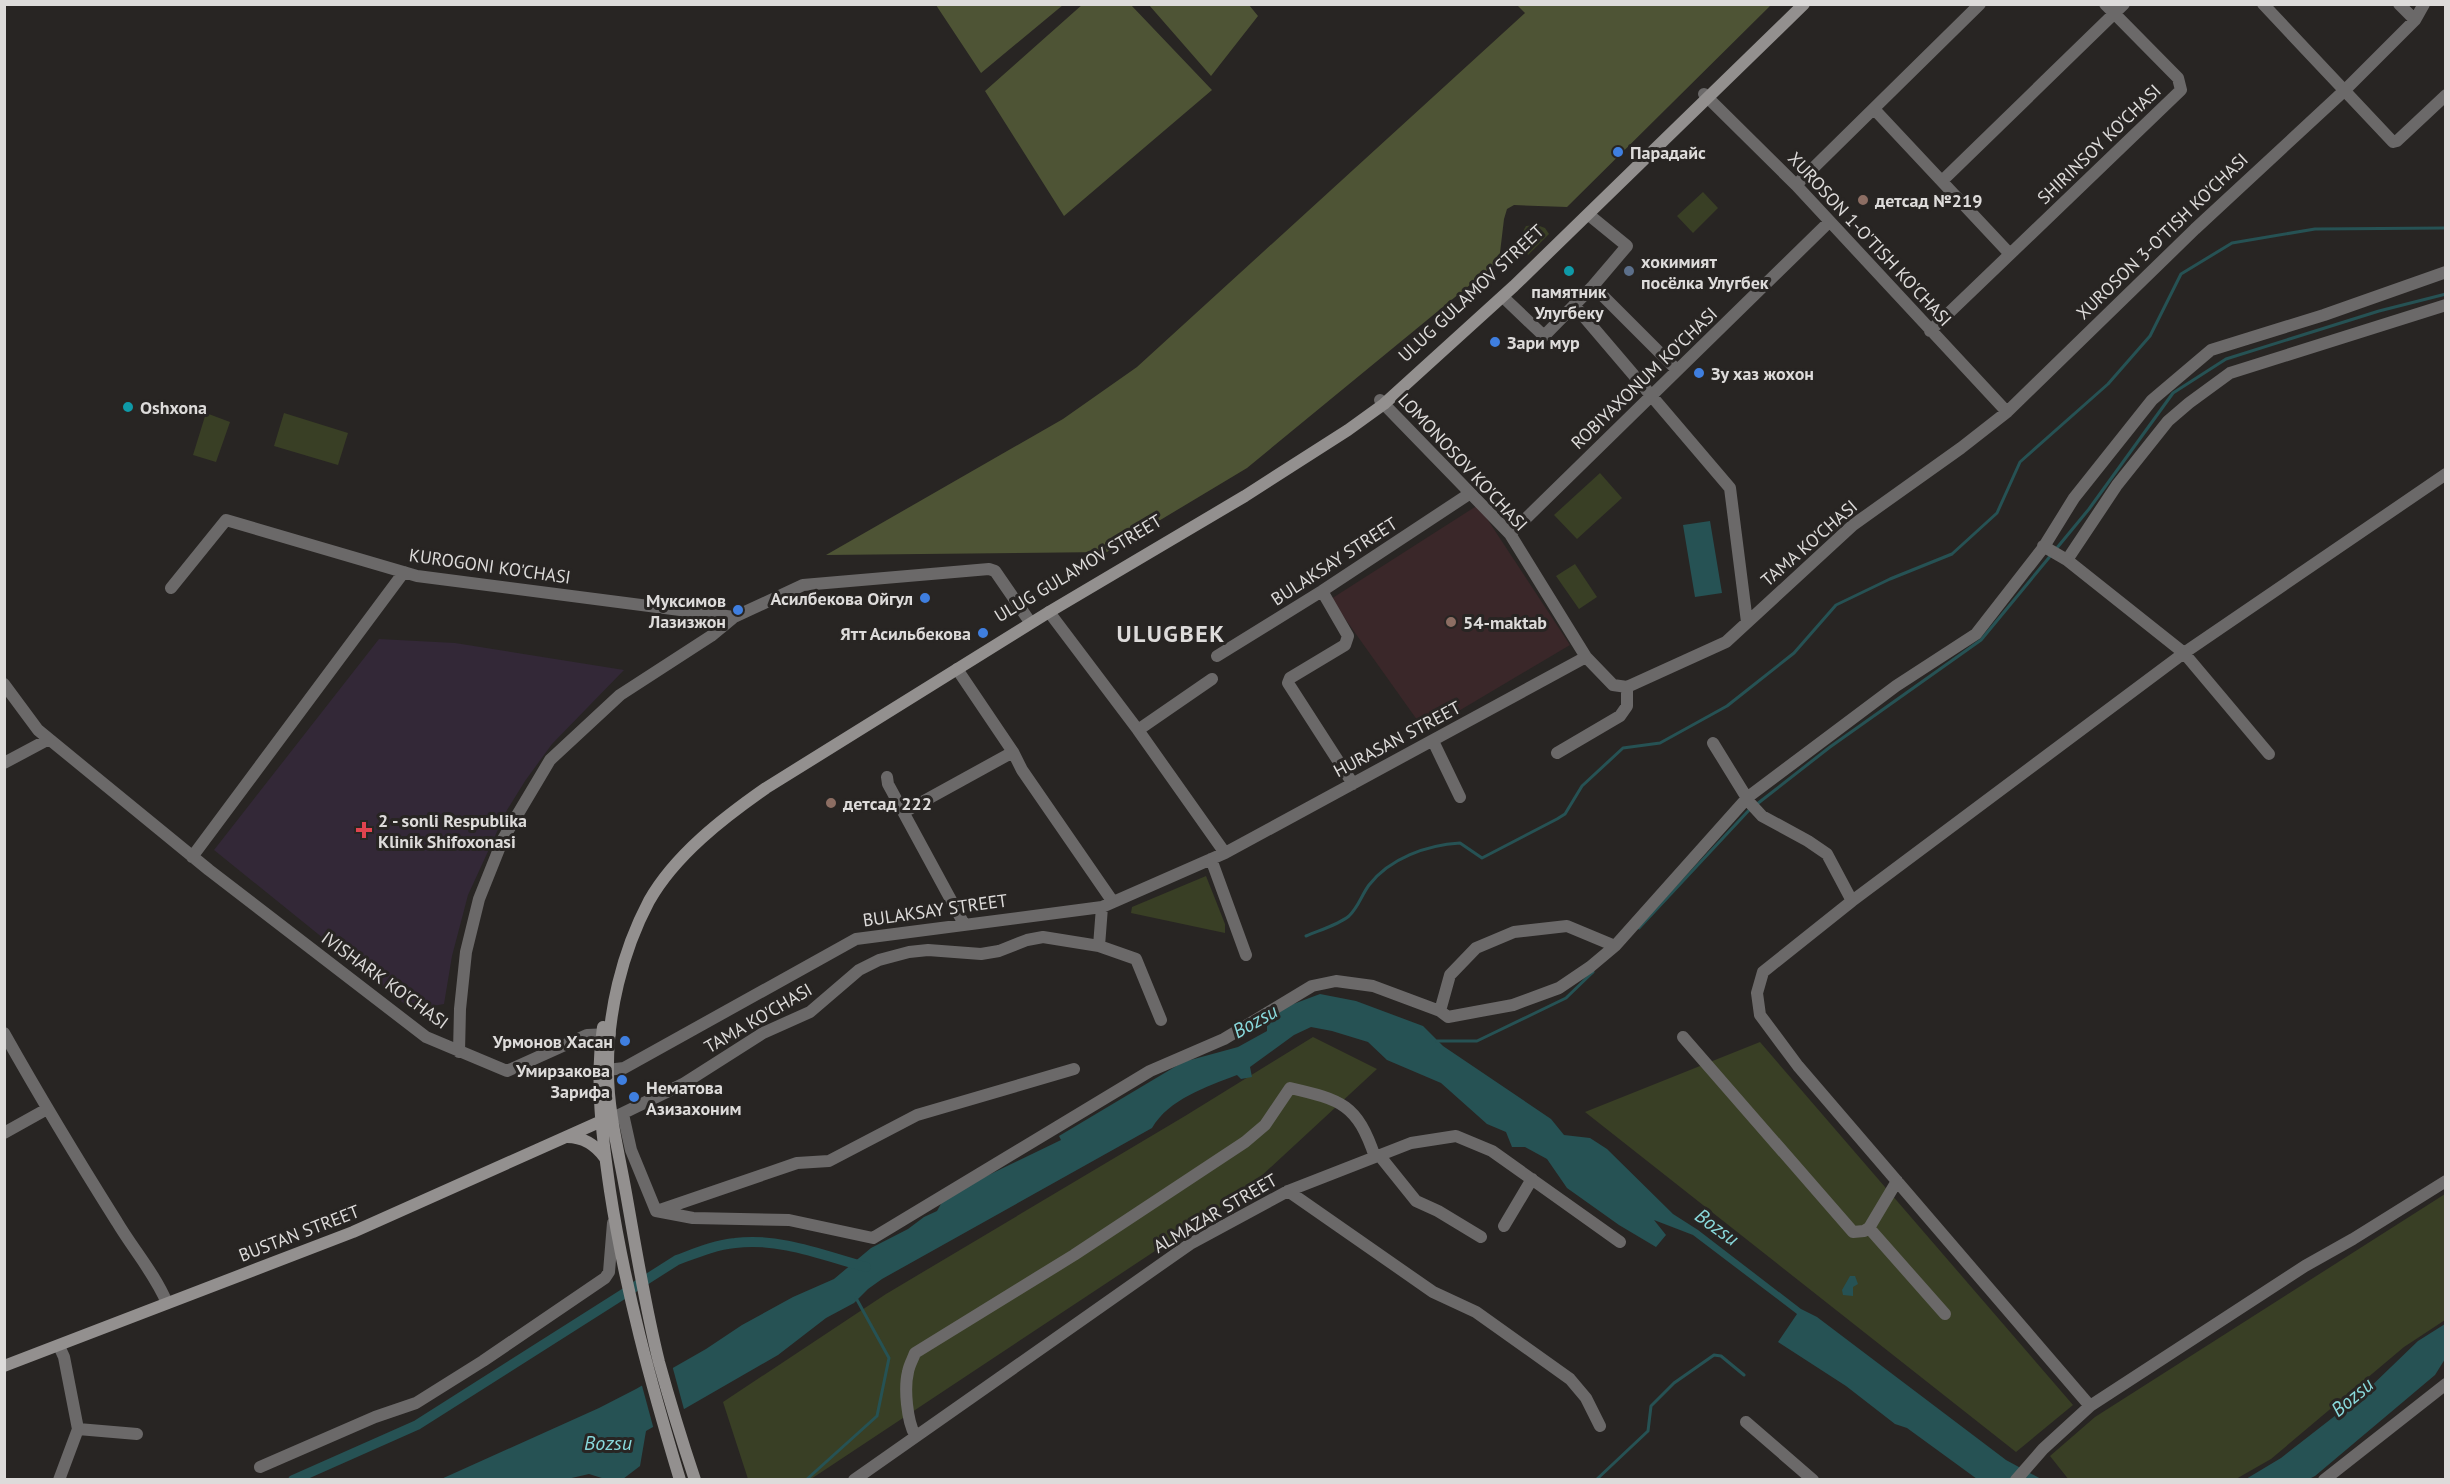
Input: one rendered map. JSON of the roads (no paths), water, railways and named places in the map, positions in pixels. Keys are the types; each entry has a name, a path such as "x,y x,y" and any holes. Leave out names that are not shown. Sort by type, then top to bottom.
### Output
{"main road":[{"name":"ULUG GULAMOV STREET","path":"606,1034 621,973 642,917 660,884 692,848 727,817 766,788 1340,435 1382,402 1503,297 1588,215 1796,4"},
{"name":"ULUG GULAMOV STREET","path":"694,1479 660,1363 650,1320 603,1071 614,973 635,914 655,880 688,844 743,797 802,756 1242,491 1382,402 1804,4"},
{"name":"ULUG GULAMOV STREET","path":"612,1117 605,1159 623,1262 647,1366 680,1479"},
{"name":"BUSTAN STREET","path":"4,1366 353,1232 612,1117"},
{"path":"562,1138 574,1137 586,1141 597,1148 605,1159"}],"street":[{"path":"1796,185 1980,4"},
{"name":"SHIRINSOY KO'CHASI","path":"1930,331 2181,90 2178,78 2105,4"},
{"path":"1942,181 2124,4"},
{"path":"2263,4 2393,142 2397,141 2445,95"},
{"path":"2399,4 2415,20"},
{"name":"XUROSON 3-O'TISH KO'CHASI","path":"2007,412 2195,229 2345,90 2415,20 2424,4"},
{"name":"ХUROSON 1-O'TISH KO'CHASI","path":"1706,96 1796,185 2007,412"},
{"path":"1874,109 2010,254"},
{"path":"1503,297 1544,336 1593,286 1627,246 1588,215"},
{"name":"ROBIYAXONUM KO'CHASI","path":"1510,534 1829,222"},
{"path":"656,1211 693,1218 789,1220 873,1238 1150,1071 1224,1039 1312,986 1336,981 1373,986 1440,1011 1448,1017 1513,1005 1559,988 1590,967 1615,945 1749,800 1896,686 1976,634 2043,547 2074,498 2152,400 2211,350 2324,315 2445,272"},
{"path":"1593,286 1677,370"},
{"path":"2063,558 2116,484 2168,421 2230,373 2445,304"},
{"path":"1574,305 1730,488 1748,622"},
{"name":"LOMONOSOV KO'CHASI","path":"1382,402 1510,534 1586,657 1613,685 1627,687"},
{"name":"TAMA KO'CHASI","path":"1627,687 1726,642 1853,525 1961,448 2007,412"},
{"path":"2090,1406 1798,1066 1760,1015 1757,993 1763,972 1852,901 2184,653 2445,474"},
{"name":"BULAKSAY STREET","path":"1217,656 1322,591 1469,494"},
{"name":"KUROGONI KO'CHASI","path":"171,588 226,520 404,572 734,617"},
{"path":"2043,547 2063,558 2184,653 2268,754"},
{"path":"459,1052 460,1009 466,952 479,899 503,839 550,760 620,695 711,636 734,617 809,583 989,569 995,571 1028,619"},
{"path":"192,857 404,572"},
{"path":"1322,591 1348,636 1345,645 1290,678 1288,683 1353,784"},
{"path":"1049,612 1138,730 1225,853"},
{"name":"HURASAN STREET","path":"1225,853 1586,657"},
{"path":"957,669 1013,752 1022,770 1108,905 1099,946"},
{"path":"1138,730 1212,679"},
{"name":"IVISHARK KO'CHASI","path":"4,684 38,730 49,740 192,857 426,1037 507,1071 587,1035 606,1034"},
{"path":"1557,753 1620,716 1627,706 1627,687"},
{"path":"4,763 49,740"},
{"path":"1433,741 1460,797"},
{"path":"1713,743 1749,800 1762,816 1827,854 1852,901"},
{"path":"904,812 1013,752"},
{"path":"887,777 964,924"},
{"name":"BULAKSAY STREET","path":"603,1071 624,1068 856,939 1108,905 1225,853"},
{"path":"1212,859 1246,955"},
{"path":"1440,1011 1450,975 1476,948 1514,932 1567,926 1615,945"},
{"name":"TAMA KO'CHASI","path":"612,1117 683,1084 763,1033 810,1012 859,970 879,960 909,952 928,950 981,954 999,951 1027,940 1043,937 1099,946 1136,959 1161,1020"},
{"path":"4,1034 47,1109 134,1250 160,1287 167,1304"},
{"path":"1683,1037 1853,1232 1869,1228 1897,1181"},
{"path":"656,1211 797,1163 829,1161 917,1115 1074,1069"},
{"path":"915,1435 909,1425 907,1384 908,1372 915,1353 1074,1255 1245,1142 1265,1125 1290,1088 1323,1096 1358,1116 1377,1156 1416,1201 1438,1211 1481,1237"},
{"path":"4,1133 47,1109"},
{"path":"612,1117 631,1150 656,1211"},
{"name":"ALMAZAR STREET","path":"854,1479 1190,1244 1288,1191 1411,1143 1456,1136 1492,1151 1620,1242"},
{"path":"1504,1226 1532,1179"},
{"path":"2016,1479 2090,1406 2305,1266 2353,1239 2445,1181"},
{"path":"1288,1191 1434,1292 1476,1312 1570,1378 1586,1398 1600,1426"},
{"path":"260,1467 375,1417 416,1402 483,1361 605,1278 609,1272 614,1214"},
{"path":"1869,1228 1945,1314"},
{"path":"59,1346 64,1357 78,1428 59,1479"},
{"path":"2324,1479 2445,1384"},
{"path":"1746,1422 1813,1479"},
{"path":"78,1428 137,1434"}],"water":[{"path":"1710,521 1722,593 1695,597 1683,525"},
{"name":"Bozsu","path":"1320,994 1356,1001 1423,1026 1443,1046 1551,1119 1564,1135 1590,1138 1607,1149 1673,1214 1698,1230 1801,1309 1817,1317 2006,1460 2041,1479 1977,1479 1907,1428 1895,1424 1846,1386 1778,1342 1797,1314 1693,1235 1654,1220 1666,1235 1656,1247 1619,1225 1567,1188 1547,1159 1525,1147 1512,1147 1506,1132 1487,1124 1441,1083 1387,1060 1368,1042 1311,1027 1294,1035 1250,1067 1252,1077 1241,1079 1237,1075 1189,1095 1168,1109 1152,1128 882,1279 854,1303 826,1318 778,1355 646,1431 640,1466 623,1479 605,1479 589,1474 563,1480 439,1480 636,1389 706,1349 742,1325 793,1297 834,1279 871,1248 937,1211 942,1202 970,1184 1061,1140 1059,1136 1183,1062 1238,1047 1267,1031 1267,1020 1288,1006"},
{"path":"1850,1276 1855,1276 1858,1284 1853,1287 1853,1296 1843,1295 1842,1290"},
{"name":"Bozsu","path":"2445,1324 2445,1359 2435,1375 2315,1476 2309,1479 2246,1479 2281,1458 2363,1394 2418,1341"}],"waterway":[{"path":"1306,936 1334,925 1349,916 1369,885 1387,867 1398,860 1422,850 1460,843 1482,858 1557,819 1565,814 1582,786 1623,748 1660,743 1727,706 1794,653 1836,605 1890,579 1952,554 1997,513 2020,462 2108,384 2150,336 2181,274 2232,243 2315,229 2446,228"},
{"path":"2056,549 2089,509 2173,393 2226,359 2379,311 2446,294"},
{"path":"1757,804 1830,747 1981,640 2052,554"},
{"path":"1639,928 1751,808"},
{"path":"1437,1041 1477,1041 1566,998 1593,972"},
{"path":"293,1480 417,1425 677,1260 713,1247 751,1242 785,1245 866,1267"},
{"path":"806,1480 877,1416 889,1358 856,1298"},
{"path":"1596,1480 1648,1431 1651,1406 1674,1383 1714,1355 1721,1356 1744,1375"}],"place":[{"name":"Парадайс","path":"1618,152"},
{"name":"детсад №219","path":"1863,200"},
{"name":"памятник Улугбеку","path":"1569,271"},
{"name":"хокимият посёлка Улугбек","path":"1629,271"},
{"name":"Зари мур","path":"1495,342"},
{"name":"Зу хаз жохон","path":"1699,373"},
{"name":"Oshxona","path":"128,407"},
{"name":"Асилбекова Ойгул","path":"925,598"},
{"name":"Муксимов Лазизжон","path":"738,610"},
{"name":"54-maktab","path":"1451,622"},
{"name":"Ятт Асильбекова","path":"983,633"},
{"name":"детсад 222","path":"831,803"},
{"name":"2 - sonli Respublika Klinik Shifoxonasi","path":"364,830"},
{"name":"Урмонов Хасан","path":"625,1041"},
{"name":"Умирзакова Зарифа","path":"622,1080"},
{"name":"Нематова Азизахоним","path":"634,1097"}],"district":[{"name":"ULUGBEK","path":"1171,633"}]}
